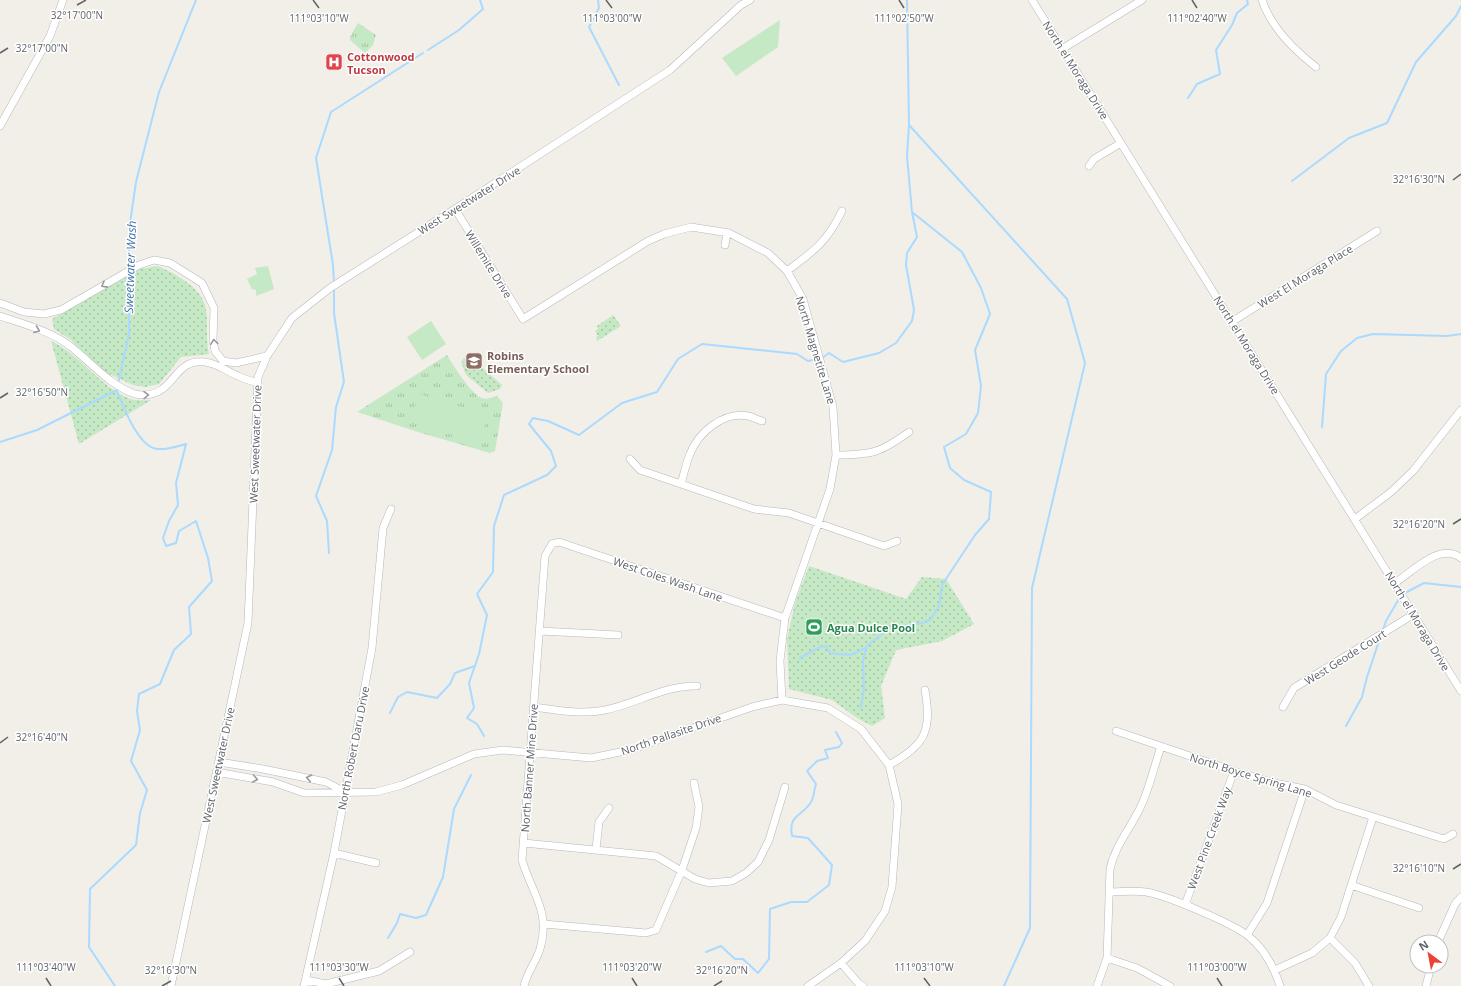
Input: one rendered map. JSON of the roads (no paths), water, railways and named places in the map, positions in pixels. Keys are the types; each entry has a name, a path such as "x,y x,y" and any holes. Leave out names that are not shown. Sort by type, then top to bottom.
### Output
{"street":[{"path":"0,126 50,36 63,0"},
{"name":"West Sweetwater Drive","path":"171,986 248,623 258,377 267,356 292,318 330,288 670,70 740,3 750,0"},
{"name":"North el Moraga Drive","path":"1032,0 1233,321 1461,691"},
{"name":"North el Moraga Drive","path":"1062,48 1142,0"},
{"path":"1262,0 1264,9 1293,49 1316,67"},
{"path":"1089,166 1094,160 1121,143"},
{"name":"Willemite Drive","path":"455,209 523,320"},
{"path":"787,271 819,247 832,231 842,211"},
{"name":"North Magnetite Lane","path":"523,320 648,241 664,234 691,227 728,233 768,253 787,271 803,299 833,407 836,455 830,489 817,522 785,618 780,661 782,700"},
{"name":"West El Moraga Place","path":"1233,321 1377,231"},
{"path":"725,245 728,233"},
{"path":"0,303 24,312 44,314 61,310 139,265 154,260 170,263 202,282 214,308 213,340 215,351 223,361 236,363 267,356"},
{"path":"0,316 54,337 69,345 110,380 136,395 153,394 167,387 177,372 188,364 204,362 222,366 237,376 258,384"},
{"path":"1355,519 1391,492 1413,471 1461,410"},
{"path":"681,484 690,454 697,440 708,429 719,422 730,418 746,416 762,421"},
{"path":"836,455 864,455 887,448 909,432"},
{"path":"630,459 640,470 754,509 789,513 884,546 897,541"},
{"name":"North Robert Daru Drive","path":"305,983 334,853 372,648 383,528 391,509"},
{"name":"West Coles Wash Lane","path":"550,542 559,542 785,618"},
{"name":"North Banner Mine Drive","path":"524,986 526,976 540,949 544,924 539,901 528,880 522,860 546,556 550,542"},
{"path":"1395,582 1440,554 1453,553 1461,558"},
{"name":"West Geode Court","path":"1283,707 1294,688 1414,614"},
{"path":"540,630 618,635"},
{"path":"534,707 575,713 604,710 683,686 697,686"},
{"path":"889,765 907,756 920,742 928,726 929,713 925,690"},
{"path":"782,700 828,708 861,729 889,765 898,804 892,887 885,911 865,941 841,962 808,986"},
{"name":"North Pallasite Drive","path":"216,772 274,782 304,793 327,794 345,792 376,792 402,785 474,754 502,750 590,758 630,750 752,707 782,700"},
{"name":"North Boyce Spring Lane","path":"1116,731 1234,771 1274,783 1305,789 1336,805 1444,839 1453,834"},
{"path":"1097,986 1107,958 1110,869 1112,857 1117,845 1129,829 1142,804 1161,746"},
{"path":"218,762 326,782 345,792"},
{"name":"West Pine Creek Way","path":"1185,905 1234,771"},
{"path":"544,924 646,932 656,930 682,870 696,828 699,807 694,783"},
{"path":"524,843 656,856 695,879 709,883 732,881 746,873 758,862 769,840 785,786"},
{"path":"1247,935 1267,903 1305,789"},
{"path":"596,849 599,822 609,808"},
{"path":"1275,970 1312,953 1330,938 1341,917 1373,817"},
{"path":"334,853 376,863"},
{"path":"1352,885 1419,908"},
{"path":"1109,892 1146,892 1185,905 1247,935 1261,949 1275,970 1280,986"},
{"path":"1442,934 1459,900"},
{"path":"1330,938 1355,963 1368,986"},
{"path":"305,983 326,984 379,971 410,952"},
{"path":"1107,958 1137,968 1170,986"},
{"path":"841,962 863,986"},
{"path":"1426,986 1429,974"}],"water":[{"name":"Agua Dulce Pool","path":"813,619 816,620 817,625 813,626 811,631 805,629 804,626 810,624"}],"waterway":[{"name":"Sweetwater Wash","path":"129,269 129,230 136,182 159,92 196,0"},
{"path":"428,50 459,30 483,9 480,0"},
{"path":"598,0 599,8 589,27 619,85"},
{"path":"907,0 909,125 1067,299 1085,363 1032,588 1030,928 1004,986"},
{"path":"1188,98 1197,84 1220,74 1216,50 1232,25 1237,13 1248,4 1247,0"},
{"path":"1292,181 1349,138 1387,123 1416,62 1456,16 1461,6"},
{"path":"334,283 333,265 316,158 331,112 423,53"},
{"path":"861,707 864,688 863,662 866,647 889,628 922,623 931,619 939,606 942,585 975,535 989,519 991,492 964,480 950,468 944,447 966,434 978,413 981,386 975,350 990,314 981,288 962,252 912,212 907,156 909,125"},
{"path":"822,358 829,353 843,362 879,353 896,343 912,321 914,310 906,265 907,253 917,237 912,212"},
{"name":"Sweetwater Wash","path":"118,384 129,334 129,273"},
{"path":"329,553 327,521 316,496 332,450 336,407 344,382 334,313 334,287"},
{"path":"1322,427 1326,374 1341,351 1357,338 1373,334 1447,336 1461,334"},
{"path":"484,736 477,724 467,718 474,708 469,683 479,654 487,615 477,594 493,572 494,526 504,495 547,475 556,466 551,451 529,424 533,418 548,421 579,435 622,403 657,392 678,359 702,344 797,354 808,361 817,359"},
{"name":"Sweetwater Wash","path":"0,442 37,430 117,390"},
{"path":"115,986 89,947 90,889 136,845 140,813 147,790 131,761 140,730 137,711 139,694 160,684 174,650 191,634 189,607 212,581 208,558 196,521 179,531 176,543 166,546 163,538 169,521 178,505 176,483 186,444 172,448 158,449 151,447 144,442 133,426 117,391"},
{"path":"1403,594 1424,583 1461,587"},
{"path":"1383,630 1386,621 1400,597"},
{"path":"1346,726 1362,697 1380,638"},
{"path":"800,658 820,647 826,646 830,653 850,655 866,648"},
{"path":"390,713 398,697 407,692 437,698 450,684 455,673 475,666"},
{"path":"706,952 721,946 735,959 743,959 758,973 769,959 770,909 791,902 807,902 829,885 832,865 808,838 792,836 791,829 794,820 807,807 813,798 816,784 807,771 817,761 828,758 825,750 839,747 842,743 836,732"},
{"path":"388,938 397,923 400,914 416,918 426,915 443,877 454,809 471,775"}],"place":[{"name":"Cottonwood Tucson","path":"334,62"},
{"name":"Robins Elementary School","path":"474,361"},
{"name":"Agua Dulce Pool","path":"814,627"}]}
